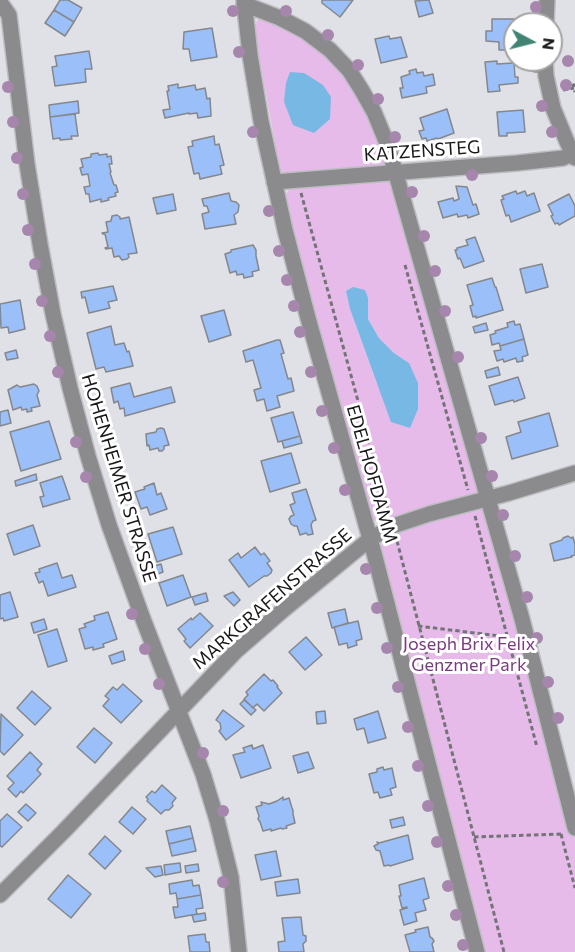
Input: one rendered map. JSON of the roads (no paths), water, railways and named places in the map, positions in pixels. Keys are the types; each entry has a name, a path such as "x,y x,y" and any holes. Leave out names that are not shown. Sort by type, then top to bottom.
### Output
{"street":[{"name":"EDELHOFDAMM","path":"244,2 305,31 330,50 355,79 371,106 388,146 522,619 575,828"},
{"name":"EDELHOFDAMM","path":"244,2 255,86 274,182 300,289 370,539 477,952"},
{"name":"HOHENHEIMER STRASSE","path":"3,4 9,15 27,164 52,314 70,388 109,525 142,619 203,774 218,823 231,877 239,952"},
{"path":"546,72 554,108 574,156"},
{"name":"KATZENSTEG","path":"274,182 517,163 574,156"},
{"name":"MARKGRAFENSTRASSE","path":"0,895 236,651 370,539 393,526 429,514 572,479"}],"water":[{"path":"290,72 304,73 323,85 331,97 330,119 314,133 293,125 284,102"},
{"path":"353,287 365,290 368,298 368,319 379,338 394,353 409,363 418,383 418,409 410,428 391,422 350,309 346,291"}],"park label":[{"name":"Joseph Brix Felix Genzmer Park","path":"469,654"}]}
